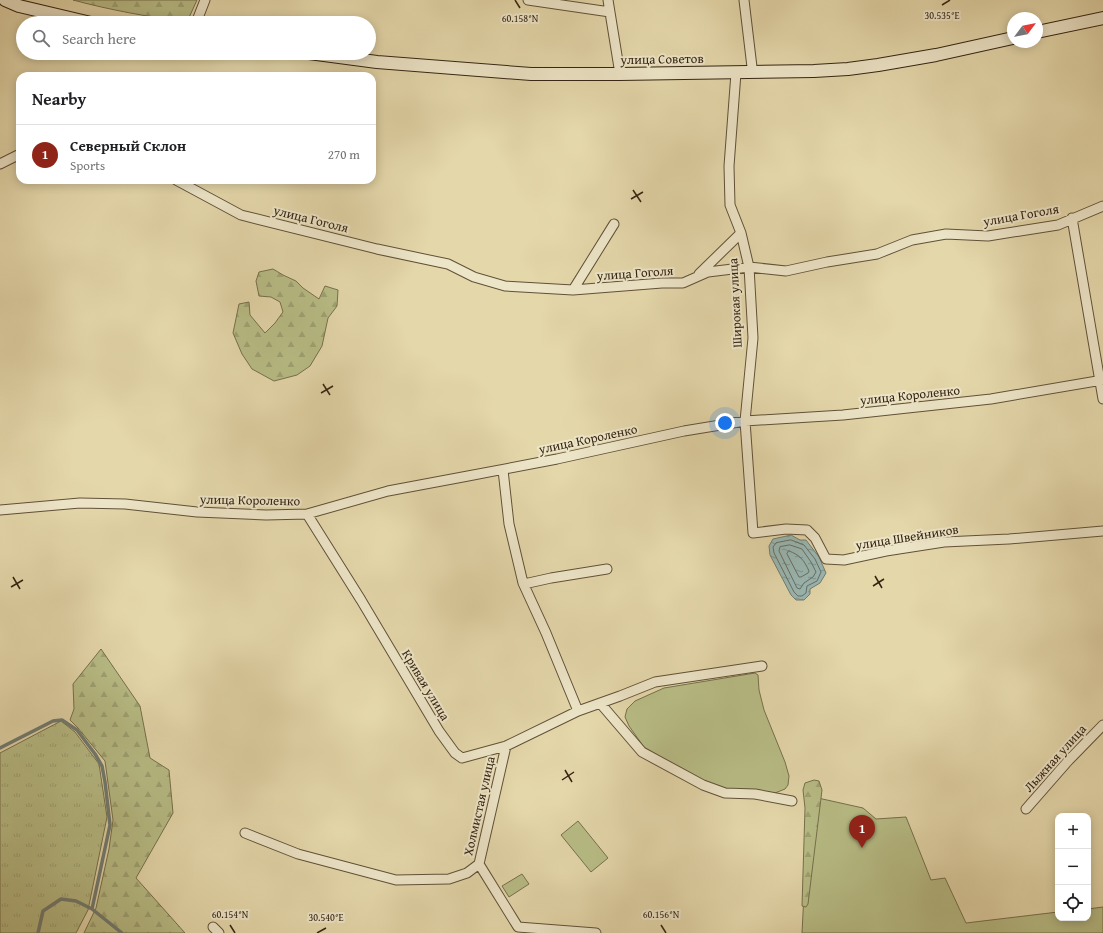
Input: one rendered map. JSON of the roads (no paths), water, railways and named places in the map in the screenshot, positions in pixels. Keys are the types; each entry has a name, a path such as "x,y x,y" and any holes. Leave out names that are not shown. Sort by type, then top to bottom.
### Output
{"main road":[{"path":"5,0 19,6 61,16"},
{"path":"1043,31 1103,18"},
{"name":"улица Советов","path":"362,60 531,74 814,71 878,65 936,55 1007,39"}],"street":[{"path":"199,16 205,0"},
{"path":"528,0 610,12"},
{"path":"608,0 620,74"},
{"path":"744,0 752,67 751,72"},
{"name":"Широкая улица","path":"736,72 729,166 730,205 741,233 749,268 753,338 745,421 753,533"},
{"path":"0,164 16,156"},
{"name":"улица Гоголя","path":"183,184 241,215 377,249 448,264 474,277 505,286 573,290 662,283 683,283 708,272 749,268 786,271 827,262 877,254 912,240 946,234 988,236 1058,225 1103,206"},
{"path":"1072,218 1101,380 1103,399"},
{"path":"573,290 614,224"},
{"path":"695,278 741,233"},
{"name":"улица Короленко","path":"0,510 80,502 125,504 196,512 266,515 307,514 388,490 503,470 684,431 745,421 843,415 984,400 1101,380"},
{"path":"503,470 509,524 524,584 578,711"},
{"name":"Кривая улица","path":"307,514 361,600 439,731 455,753 462,758 506,746 578,711 655,682 762,666"},
{"name":"улица Швейников","path":"753,533 807,530 814,538 826,559 844,560 886,551 944,542 1009,540 1103,531"},
{"path":"524,584 607,569"},
{"path":"600,703 642,752 703,785 726,793 755,794 792,801"},
{"name":"Лыжная улица","path":"1026,809 1068,761 1103,725"},
{"name":"Холмистая улица","path":"506,746 479,864 518,927 596,933"},
{"path":"245,833 298,854 396,880 449,879 467,873 479,864"}],"water":[{"path":"791,535 800,540 806,540 819,557 826,573 820,583 810,589 810,594 804,600 796,600 791,595 770,555 769,546 773,539"}],"waterway":[{"path":"0,748 53,721 62,720 77,730 95,754 102,766 110,825 92,909 122,933"},
{"path":"38,933 43,911 61,899 76,901 92,909"}],"place":[{"name":"Северный Склон","path":"862,848"}]}
